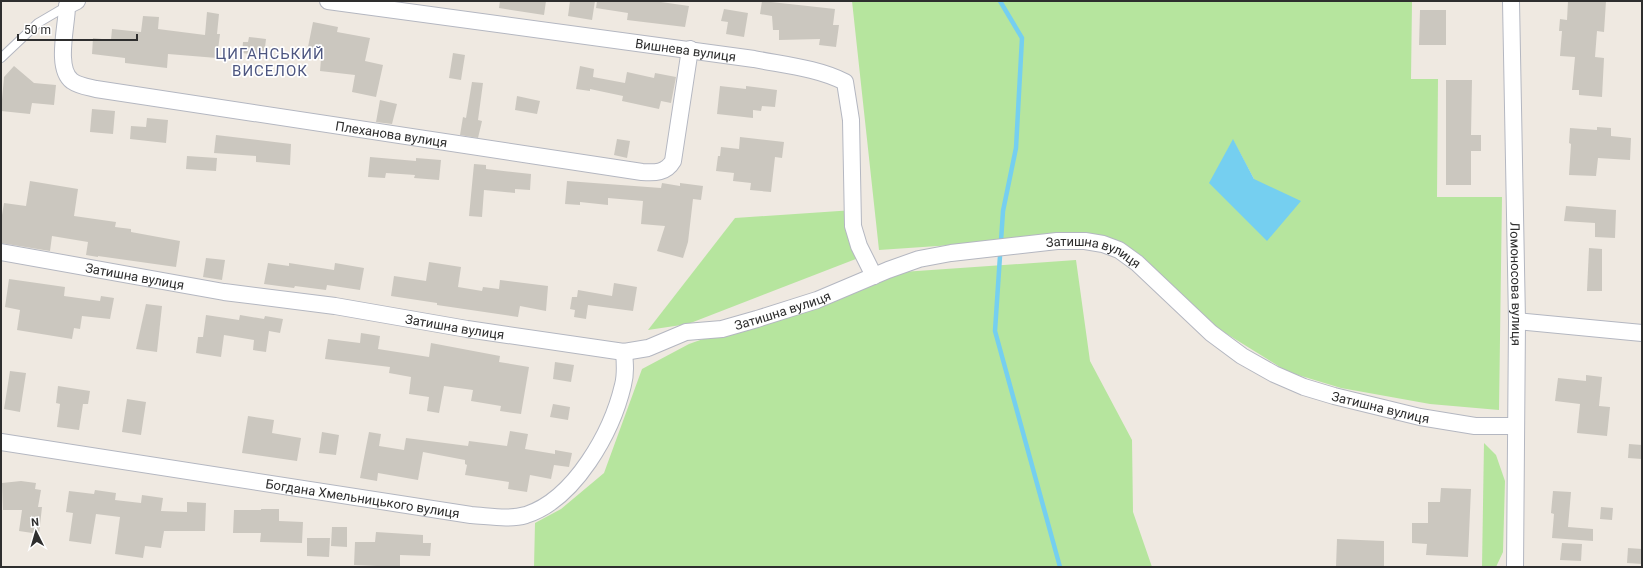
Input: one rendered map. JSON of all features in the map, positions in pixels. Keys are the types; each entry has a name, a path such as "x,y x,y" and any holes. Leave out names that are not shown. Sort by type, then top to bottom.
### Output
{"street":[{"name":"Вишнева вулиця","path":"328,1 357,3 754,59 815,71 845,82 851,120 853,226 859,246 874,276"},
{"name":"Ломоносова вулиця","path":"1511,1 1517,322 1515,567"},
{"name":"Плеханова вулиця","path":"72,3 63,65 66,75 72,82 80,85 96,89 642,172 661,172 667,169 673,161 690,49"},
{"name":"Затишна вулиця","path":"1,252 224,292 356,310 467,329 624,352 648,348 686,332 722,329 737,326 817,300 903,264 951,253 1072,240 1090,241 1120,250 1137,264 1192,317 1226,345 1258,366 1304,386 1368,406 1420,417 1475,426 1515,426"},
{"path":"1517,322 1642,333"},
{"name":"Богдана Хмельницького вулиця","path":"1,442 471,515 502,517 521,516 536,511 558,497 574,481 586,465 608,425 618,400 625,373 624,352"}],"lane":[{"path":"1,58 32,27 49,15 72,3"}],"green space":[{"path":"852,1 1489,1 1412,2 1411,79 1438,79 1437,197 1502,197 1499,410 1430,404 1341,388 1288,372 1214,326 1098,235 879,250","holes":["1233,140 1254,179 1210,183"]},
{"path":"854,210 861,257 688,324 648,330 735,218"},
{"path":"1076,260 1090,361 1132,440 1133,512 1152,567 534,567 535,523 561,509 604,473 642,369 689,344 888,273"},
{"path":"1484,443 1496,455 1505,481 1503,552 1496,567 1482,567"}],"water":[{"path":"1233,139 1254,179 1301,201 1267,241 1209,183"}],"building":[{"path":"500,1 546,1 544,15 499,8"},
{"path":"570,1 595,1 592,20 568,16"},
{"path":"597,1 654,1 689,6 685,27 627,20 628,13 596,8"},
{"path":"762,1 835,9 833,25 839,25 836,47 819,45 820,39 779,40 779,30 773,30 772,16 760,14"},
{"path":"1568,1 1606,1 1604,32 1597,31 1595,57 1604,58 1602,97 1579,95 1579,90 1572,90 1575,57 1560,56 1562,31 1559,31 1560,19 1567,20"},
{"path":"724,9 748,13 744,37 726,34 728,22 721,21"},
{"path":"1420,10 1446,10 1446,45 1419,45"},
{"path":"207,12 219,14 217,34 220,34 217,58 168,54 167,68 125,63 125,58 92,54 93,38 111,40 112,29 141,32 143,16 159,17 158,29 205,35"},
{"path":"313,22 338,27 337,32 370,38 365,61 383,65 376,97 352,92 355,75 320,71 321,59 306,57"},
{"path":"249,37 266,39 264,56 242,53 243,42 248,42"},
{"path":"453,53 465,55 461,80 449,78"},
{"path":"14,66 34,83 56,85 54,105 32,103 30,114 1,111 4,77"},
{"path":"580,66 594,69 593,77 625,83 627,72 654,78 655,73 676,77 671,103 661,101 659,109 622,101 623,96 590,89 590,91 576,89"},
{"path":"1446,80 1472,80 1471,135 1481,135 1481,151 1471,151 1471,185 1446,185"},
{"path":"472,82 483,83 478,120 482,121 478,138 460,135 463,117 466,118"},
{"path":"720,86 746,89 746,86 777,90 775,107 762,106 761,111 753,110 753,118 717,114"},
{"path":"517,96 540,101 537,114 515,110"},
{"path":"380,100 397,104 392,124 376,122"},
{"path":"92,109 115,111 113,134 90,132"},
{"path":"147,118 168,120 166,143 130,139 131,126 146,127"},
{"path":"1597,127 1611,128 1611,136 1631,138 1630,160 1598,158 1596,176 1569,175 1571,144 1569,143 1570,128 1597,130"},
{"path":"216,135 291,144 290,165 256,162 256,156 214,153"},
{"path":"740,137 784,142 782,158 775,157 771,192 750,190 751,183 733,181 734,173 716,171 721,147 739,149"},
{"path":"617,139 630,141 627,158 614,155"},
{"path":"187,156 217,158 216,171 186,169"},
{"path":"370,157 416,161 416,158 441,160 439,180 414,178 415,175 386,173 385,178 368,177"},
{"path":"474,164 486,165 486,169 531,174 530,190 515,189 515,193 484,190 482,217 469,216"},
{"path":"30,181 78,189 74,216 116,222 115,227 131,229 131,232 180,241 176,267 86,255 88,242 52,236 50,251 1,243 1,221 4,203 26,206"},
{"path":"567,181 661,188 662,183 680,186 680,183 703,186 701,200 693,199 688,242 683,258 657,251 665,226 641,224 643,201 608,198 608,205 580,202 580,205 565,204"},
{"path":"1566,206 1616,210 1615,238 1595,237 1595,223 1564,221"},
{"path":"1589,248 1602,249 1602,291 1587,291"},
{"path":"206,258 225,260 222,280 203,277"},
{"path":"429,262 461,267 458,287 482,291 483,287 499,289 500,280 548,286 546,311 520,306 518,317 437,305 437,303 391,296 394,276 426,281"},
{"path":"268,263 289,266 289,263 334,270 335,263 364,268 360,290 327,285 326,290 264,284"},
{"path":"9,279 65,287 64,296 100,301 101,296 114,298 110,319 82,316 80,329 74,328 72,339 17,330 20,310 5,307"},
{"path":"614,283 637,287 633,311 588,305 586,319 574,317 575,310 570,309 572,297 577,297 578,290 612,296"},
{"path":"146,304 162,306 157,352 136,349"},
{"path":"206,315 239,320 240,315 264,319 265,316 283,319 280,333 269,331 266,352 253,350 254,340 224,335 221,357 196,353 198,337 203,337"},
{"path":"361,333 380,336 378,349 429,357 431,343 500,356 499,362 529,367 521,414 500,411 501,406 471,401 473,390 444,386 439,413 427,411 429,397 409,394 411,377 389,373 390,367 325,359 328,339 360,343"},
{"path":"555,362 574,365 571,382 553,379"},
{"path":"10,371 26,373 20,412 4,409"},
{"path":"1586,375 1602,377 1599,406 1610,407 1607,436 1577,433 1580,404 1555,401 1558,378 1586,381"},
{"path":"58,386 90,391 88,404 83,404 79,430 57,427 60,404 56,403"},
{"path":"127,399 146,402 141,435 122,432"},
{"path":"553,404 570,407 568,420 550,417"},
{"path":"248,416 274,420 272,433 301,438 297,461 242,453"},
{"path":"510,431 528,434 525,449 555,454 555,450 572,453 569,467 554,465 551,479 530,475 527,492 508,489 509,482 465,475 467,465 465,464 465,460 423,452 418,480 378,473 377,481 360,478 369,432 381,434 379,446 404,450 406,438 468,446 469,441 507,446"},
{"path":"322,432 339,435 336,455 319,453"},
{"path":"1629,444 1642,445 1642,459 1628,458"},
{"path":"21,481 36,483 35,489 41,490 38,507 42,507 39,534 19,531 22,510 3,510 2,483"},
{"path":"1441,488 1471,489 1468,557 1426,555 1427,544 1412,543 1412,523 1428,523 1428,502 1440,502"},
{"path":"95,490 116,493 115,500 141,503 142,495 163,498 161,511 187,512 187,502 206,503 205,531 164,531 161,548 145,546 143,558 115,554 120,517 96,514 91,544 69,541 73,513 66,512 69,491 94,494"},
{"path":"1553,491 1571,492 1568,527 1593,529 1593,541 1552,538 1554,514 1551,513"},
{"path":"1601,507 1613,508 1612,520 1600,519"},
{"path":"279,509 279,521 303,522 302,543 260,542 261,533 233,533 234,510"},
{"path":"332,527 347,527 347,547 331,546"},
{"path":"376,532 423,535 423,543 431,543 430,556 400,555 400,567 354,565 355,542 375,542"},
{"path":"307,538 330,538 329,557 307,556"},
{"path":"1337,539 1384,541 1384,567 1336,567"},
{"path":"1562,543 1582,544 1581,561 1560,560"},
{"path":"1628,548 1642,549 1642,564 1627,563"}],"waterway":[{"path":"1000,1 1022,38 1016,148 1003,211 995,331 1060,567"}],"district":[{"name":"ЦИГАНСЬКИЙ ВИСЕЛОК","path":"270,62"}]}
